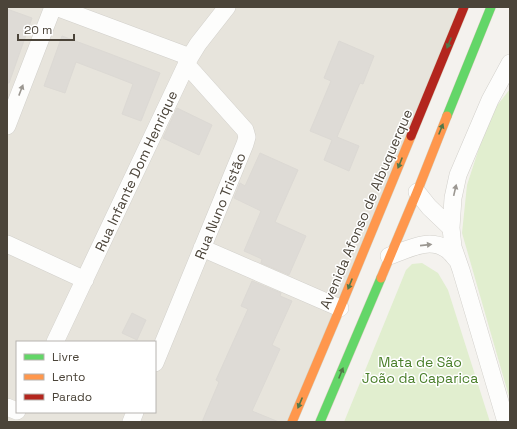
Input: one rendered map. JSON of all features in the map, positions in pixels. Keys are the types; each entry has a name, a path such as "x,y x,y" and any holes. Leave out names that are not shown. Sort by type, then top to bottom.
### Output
{"main road":[{"name":"Avenida Afonso de Albuquerque","path":"292,422 464,7"},
{"path":"320,422 491,7"}],"street":[{"path":"7,126 54,7 188,61"},
{"name":"Rua Infante Dom Henrique","path":"55,341 188,61 198,44 227,7"},
{"name":"Rua Nuno Tristão","path":"156,361 247,138 245,130 188,61"},
{"path":"506,422 453,247 451,228 453,198 458,175 490,100 510,63"},
{"path":"416,192 451,228"},
{"path":"7,244 85,280"},
{"path":"389,256 420,245 430,244 440,246 448,250 458,261"},
{"path":"202,248 340,308"}],"shaded area":[{"path":"7,7 463,7 291,422 7,422"}],"green space":[{"name":"Mata de São João da Caparica","path":"510,89 510,400 462,233 467,185 480,145 492,112"},
{"name":"Mata de São João da Caparica","path":"422,263 438,273 448,290 490,422 344,422 406,270 412,264"}],"building":[{"path":"7,9 32,18 9,83 7,83"},
{"path":"62,36 160,73 141,121 122,114 133,84 76,62 65,93 44,86"},
{"path":"339,41 374,56 363,84 360,83 337,137 359,146 349,171 324,160 332,140 310,131 331,81 324,78"},
{"path":"177,108 212,125 199,155 163,138"},
{"path":"260,153 298,170 275,222 306,236 289,275 261,263 262,259 244,251 261,211 234,198 240,183 245,186"},
{"path":"252,281 281,293 280,296 292,301 272,345 280,349 252,411 279,422 202,422 219,382 216,380 248,309 241,306"},
{"path":"132,313 146,320 137,340 122,333"}],"traffic: fast":[{"path":"447,116 491,7"},
{"path":"320,422 381,278"}],"traffic: slow":[{"path":"381,278 447,116"},
{"path":"292,422 411,136"}],"traffic: jam":[{"path":"411,136 464,7"}]}
